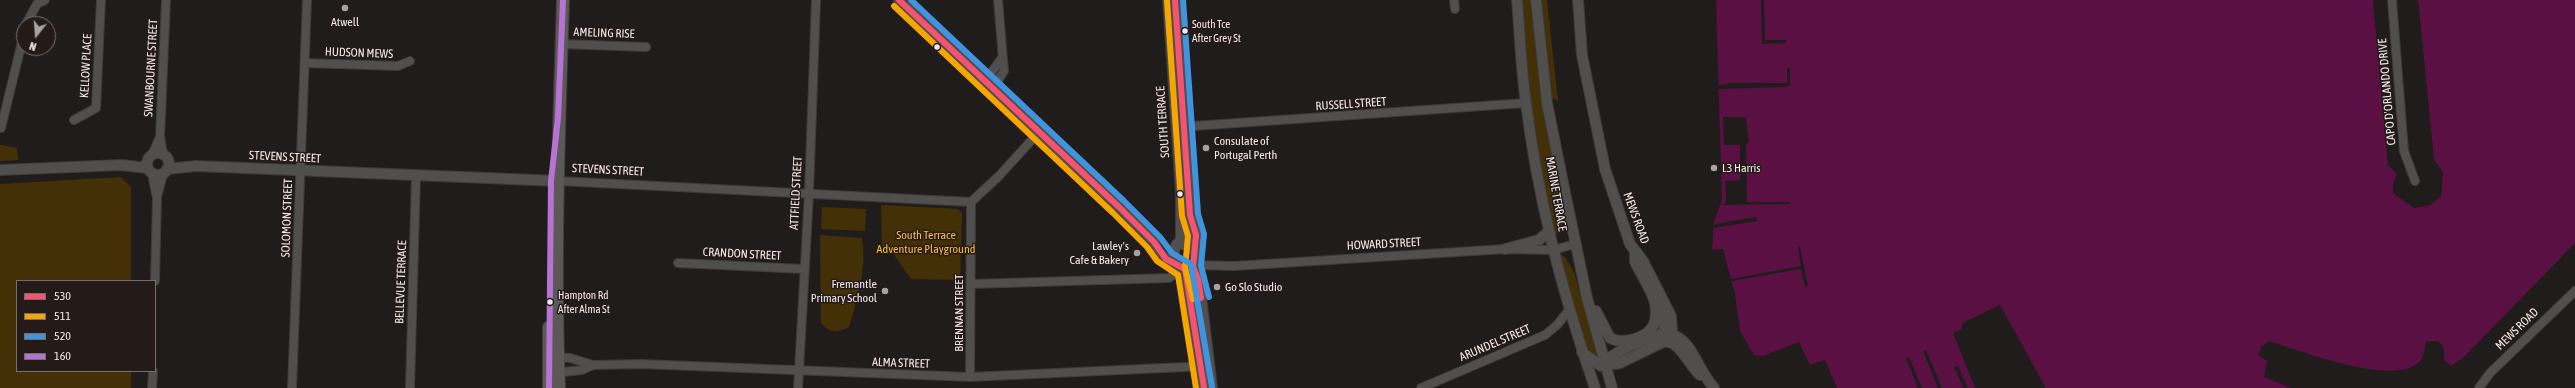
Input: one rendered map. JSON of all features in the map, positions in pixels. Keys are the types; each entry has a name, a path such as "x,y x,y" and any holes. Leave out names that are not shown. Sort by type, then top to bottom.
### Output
{"main road":[{"path":"559,388 554,373 553,357 555,181 553,150 558,118 563,0"},
{"path":"549,388 554,373"}],"street":[{"path":"30,16 37,4 45,0"},
{"name":"KELLOW PLACE","path":"74,120 96,108 101,0"},
{"name":"SWANBOURNE STREET","path":"165,156 160,137 166,0"},
{"name":"SOLOMON STREET","path":"292,388 307,0"},
{"name":"ATTFIELD STREET","path":"798,388 809,193 816,0"},
{"path":"899,0 1154,242 1160,252 1186,267 1199,280 1205,366 1204,388"},
{"path":"993,88 1004,71 998,0"},
{"name":"SOUTH TERRACE","path":"1168,0 1180,127 1190,215 1196,235 1196,253 1186,267 1173,258 1177,245 1181,193 1180,127 1175,0"},
{"name":"MARINE TERRACE","path":"1517,0 1526,103 1549,231 1582,352 1595,388"},
{"name":"MARINE TERRACE","path":"1536,0 1547,103 1587,298 1611,386"},
{"name":"MEWS ROAD","path":"1578,0 1582,55 1605,169 1634,253 1643,261 1671,316 1671,339"},
{"name":"CAPO D'ORLANDO DRIVE","path":"2392,0 2404,150 2415,181"},
{"name":"AMELING RISE","path":"562,44 646,47"},
{"path":"1,128 19,56"},
{"path":"985,81 1002,58"},
{"name":"HUDSON MEWS","path":"305,63 398,66 410,61"},
{"name":"RUSSELL STREET","path":"1180,127 1526,103"},
{"path":"971,202 999,176 1039,132"},
{"name":"SWANBOURNE STREET","path":"150,164 160,137"},
{"path":"157,197 165,172 165,156"},
{"name":"STEVENS STREET","path":"0,170 150,164 165,156 196,166"},
{"path":"150,164 157,197 155,280"},
{"name":"STEVENS STREET","path":"150,164 165,172 196,166 555,181 971,202"},
{"name":"BELLEVUE TERRACE","path":"410,388 416,176"},
{"name":"BRENNAN STREET","path":"970,377 972,284 971,202"},
{"path":"1505,249 1539,240 1549,231"},
{"path":"1154,242 1190,246 1196,253"},
{"name":"HOWARD STREET","path":"1186,267 1234,266 1505,249 1553,250 1575,244"},
{"path":"1634,253 1635,262 1671,339 1704,371 1711,385"},
{"name":"CRANDON STREET","path":"678,263 804,269"},
{"path":"972,284 1169,278 1186,267"},
{"name":"MEWS ROAD","path":"2479,388 2490,373 2575,291"},
{"path":"1587,298 1610,338 1623,342 1638,337"},
{"path":"1600,388 1596,374 1611,353 1648,332 1654,324 1657,313 1655,303"},
{"name":"ARUNDEL STREET","path":"1420,388 1545,335 1557,325 1570,309"},
{"path":"1605,363 1650,336 1671,339"},
{"path":"1582,352 1605,363 1620,362 1671,339"},
{"name":"ALMA STREET","path":"553,357 570,358 593,365 660,365 799,372 970,377 1205,366"},
{"path":"1611,386 1620,362"},
{"name":"ALMA STREET","path":"554,373 582,370 593,365"},
{"path":"1205,366 1212,388"},
{"path":"152,388 153,372"}],"green space":[{"path":"1519,0 1531,0 1540,92 1563,215 1562,226 1557,234 1554,233 1530,107"},
{"path":"1542,0 1547,0 1558,101 1552,98"},
{"path":"0,145 17,148 18,160 0,161"},
{"path":"121,177 131,187 131,280 16,280 16,372 131,372 131,388 0,388 0,184"},
{"name":"South Terrace Adventure Playground","path":"881,205 958,209 962,213 960,280 911,279 890,249 882,246"},
{"path":"822,207 866,209 865,231 821,229"},
{"path":"820,235 862,238 863,260 861,282 858,294 849,327 837,331 827,329 821,323"},
{"path":"1559,253 1565,257 1574,272 1598,358 1586,347"}],"shaded area":[{"path":"1716,0 2373,0 2388,165 2397,174 2393,184 2393,193 2414,208 2430,205 2441,196 2442,172 2434,160 2418,0 2575,0 2575,243 2463,358 2451,366 2444,360 2443,347 2436,341 2426,342 2422,357 2417,364 2404,369 2387,371 2366,369 2344,364 2269,341 2262,346 2258,355 2267,361 2264,377 2291,388 2046,388 2000,305 1962,323 1962,329 1953,333 1975,388 1837,388 1825,360 1810,365 1799,342 1763,356 1754,355 1740,331 1735,294 1723,249 1712,250 1714,222 1722,200"}],"pier":[{"path":"1761,0 1764,0 1765,40 1786,40 1786,43 1762,44"},
{"path":"2373,0 2375,0 2390,164 2399,173 2395,185 2395,192 2414,206 2429,203 2439,195 2440,173 2432,160 2416,0 2418,0 2434,160 2443,172 2441,196 2430,205 2414,208 2393,193 2393,184 2397,174 2388,165"},
{"path":"1787,68 1790,68 1790,85 1787,87 1717,89 1716,86 1730,83 1787,83"},
{"path":"1723,117 1746,117 1749,143 1746,144 1747,202 1790,202 1790,204 1718,205 1726,203 1725,181 1740,180 1740,145 1724,145"},
{"path":"1757,217 1757,221 1714,228 1714,224"},
{"path":"1798,247 1800,247 1808,286 1805,287 1801,269 1732,281 1731,279 1801,266"},
{"path":"1926,350 1942,388 1938,388 1923,351"},
{"path":"1909,357 1922,388 1918,388 1906,358"},
{"path":"1958,366 1968,388 1963,388 1954,367"}],"transit line":[{"name":"160","path":"549,388 551,181 558,118 563,0"},
{"name":"530","path":"899,0 1119,207 1154,242 1166,259 1185,269 1204,388"},
{"name":"520","path":"911,0 1124,201 1160,237 1172,253 1191,264 1212,387"},
{"name":"530","path":"1175,0 1190,215 1196,235 1193,267 1198,279 1201,298"},
{"name":"520","path":"1183,0 1198,214 1204,234 1201,266 1209,297"},
{"name":"511","path":"1167,1 1182,216 1188,236 1185,268 1193,299"},
{"name":"511","path":"894,6 1113,213 1147,247 1157,261 1178,275 1196,388"}],"place":[{"name":"Atwell","path":"345,8"},
{"name":"South Tce After Grey St","path":"1185,31"},
{"name":"Consulate of Portugal Perth","path":"1206,148"},
{"name":"L3 Harris","path":"1714,168"},
{"name":"Lawley's Cafe & Bakery","path":"1137,253"},
{"name":"Go Slo Studio","path":"1217,287"},
{"name":"Fremantle Primary School","path":"885,291"},
{"name":"Hampton Rd After Alma St","path":"550,302"}]}
